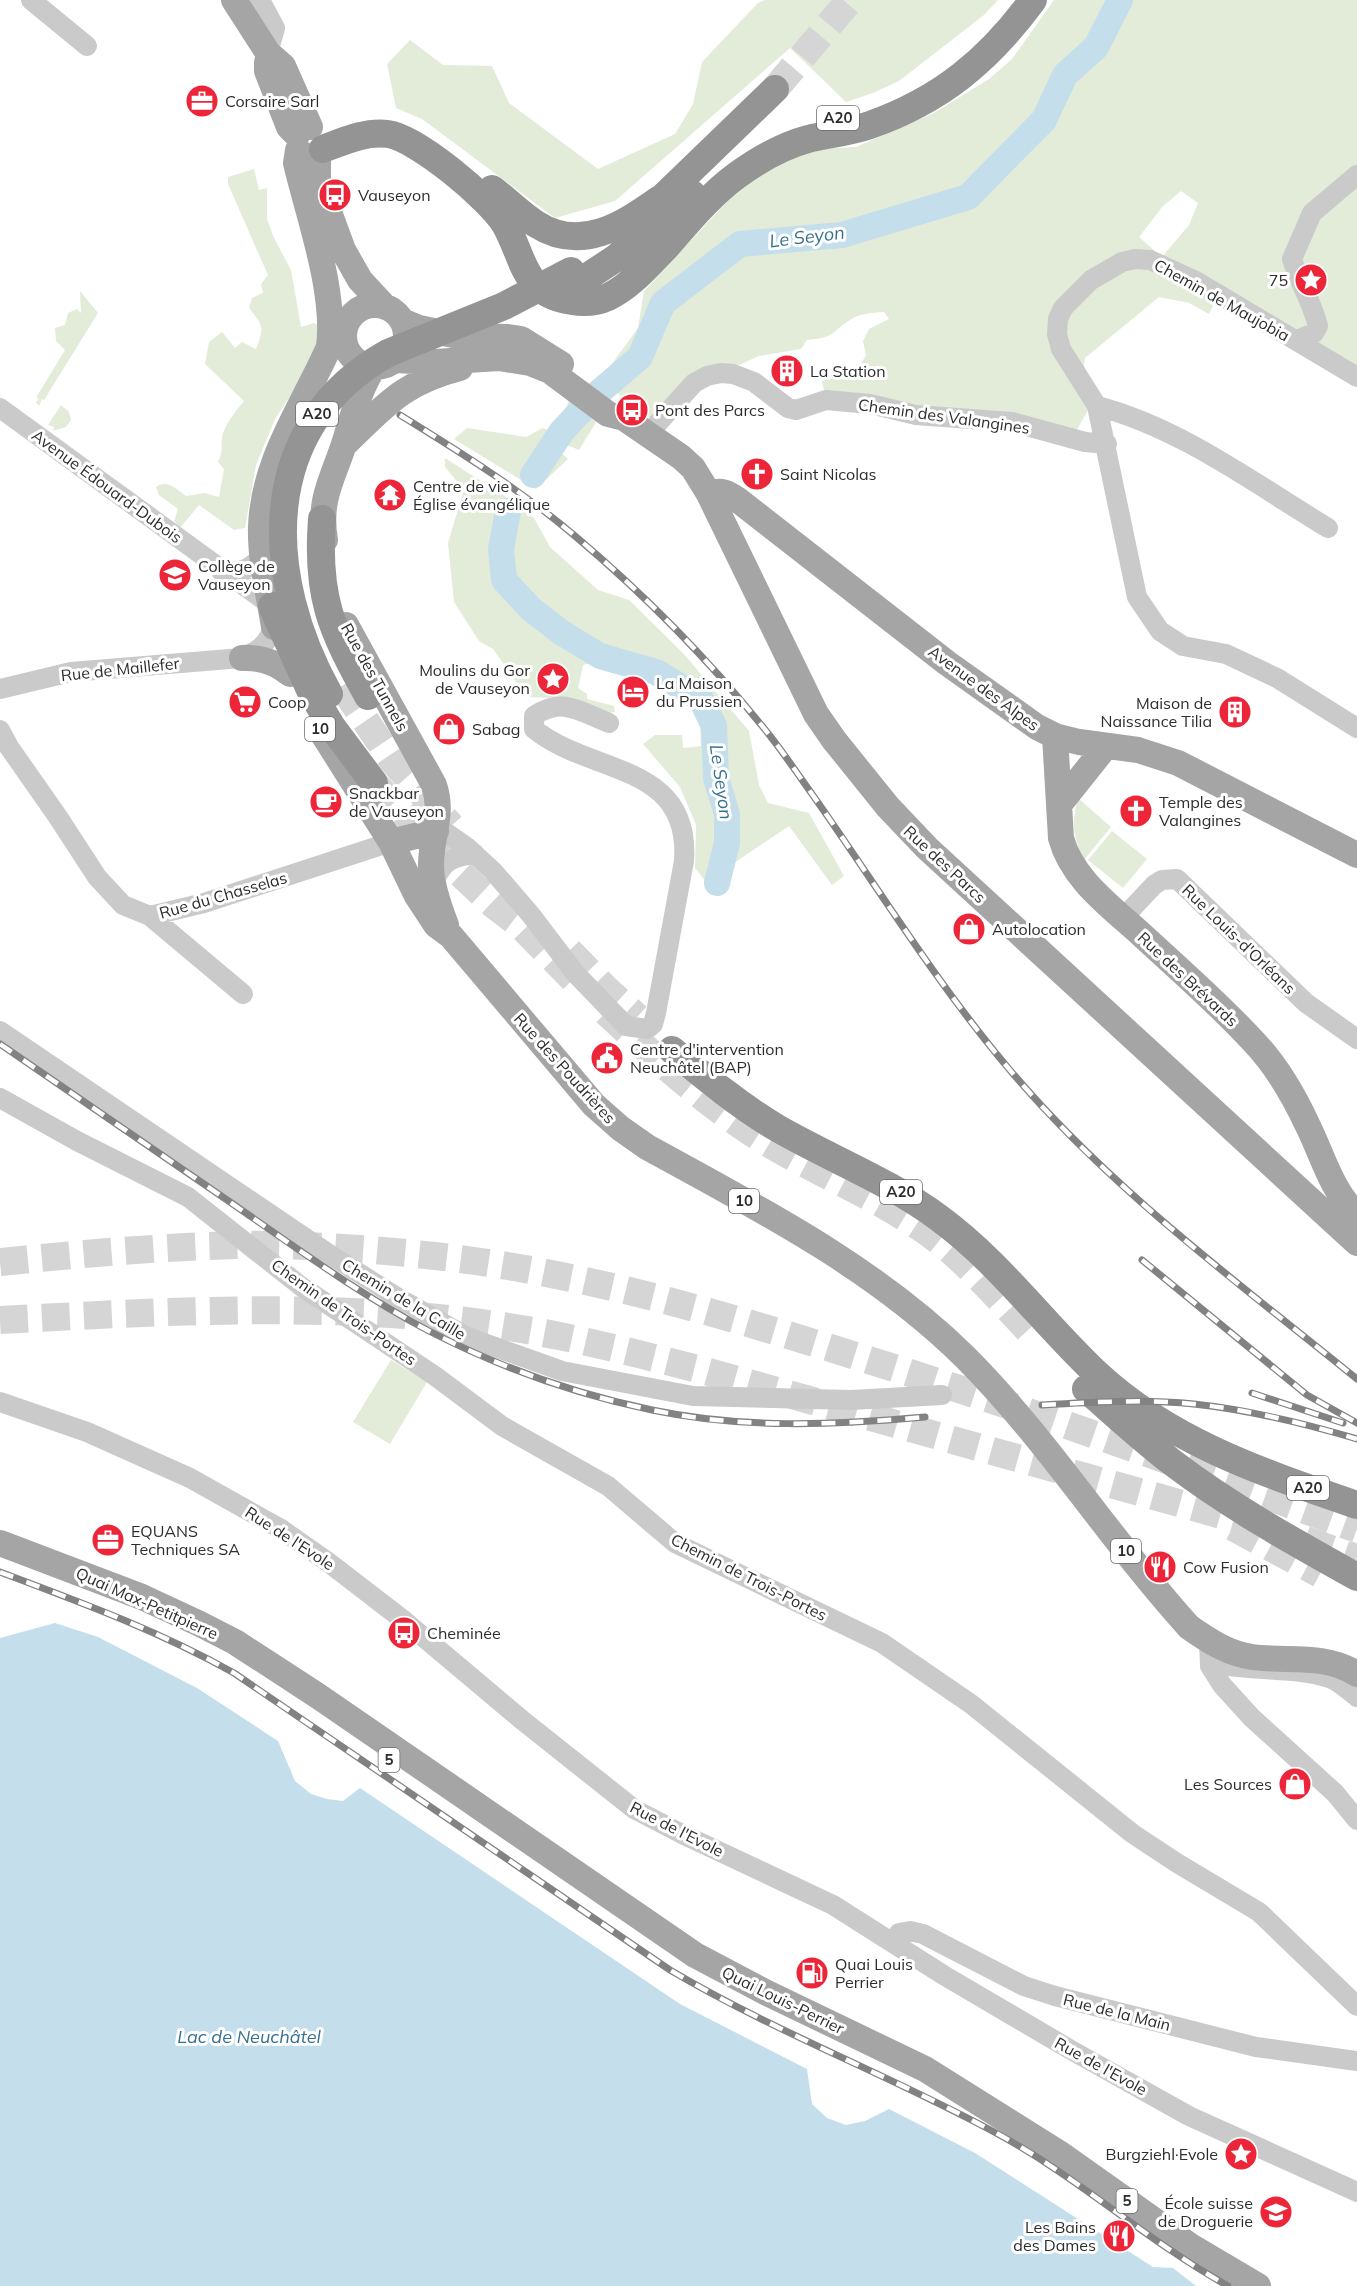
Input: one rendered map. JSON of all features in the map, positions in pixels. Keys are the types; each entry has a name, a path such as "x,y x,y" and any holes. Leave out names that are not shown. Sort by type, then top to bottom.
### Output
{"highway":[{"name":"A20","path":"322,519 321,587 337,637 346,692 323,649 313,622 306,599 298,553 300,506 305,480 322,437 349,401 364,386 382,374 530,310 575,277 644,236 729,163 770,138 806,125 876,106 922,85 972,46 1015,0"},
{"path":"311,141 378,133 398,136 417,144 476,192 495,211 509,233 522,265 537,286 558,298 582,302 595,301 607,297 632,281 713,195 756,162 791,145 871,124 928,98 961,77 995,47 1033,0"},
{"name":"A20","path":"575,277 776,89"},
{"path":"311,141 358,118 384,117 402,122 422,133 534,223 544,229 564,235 584,236 606,232 633,219 660,199"},
{"path":"273,616 311,692 332,727 374,783"},
{"name":"A20","path":"672,1050 713,1084 777,1128 877,1178 940,1218 970,1242 1098,1375 1137,1406 1194,1442 1260,1470 1357,1505"},
{"path":"1032,1332 1084,1387 1175,1465 1259,1521 1357,1577"},
{"name":"A20","path":"1260,1470 1357,1488"},
{"path":"1320,1574 1357,1597"}],"main road":[{"name":"10","path":"234,0 268,53 283,66 311,141 296,163 330,310 330,338 321,363 271,468 265,493 261,527 263,556 273,616"},
{"name":"Rue des Parcs","path":"311,141 318,182 343,250 360,280 393,314 419,328 458,336 521,339 550,355 584,388"},
{"name":"10","path":"315,242 330,258 336,270 349,319"},
{"path":"375,305 393,314 405,331 402,351 384,363 356,361 349,354 344,340 344,332 349,319 356,311 375,305"},
{"name":"10","path":"294,418 320,393 349,354"},
{"name":"Rue des Parcs","path":"384,363 488,358 513,359 544,368 567,382 618,405 624,418 681,457 693,468 710,494 816,714 834,740 901,822 1357,1243"},
{"name":"Rue des Parcs","path":"344,444 388,401 404,390 440,373 488,358"},
{"name":"10","path":"322,519 327,491 357,399 384,363"},
{"path":"294,418 310,415 323,419 332,426 344,444"},
{"name":"Avenue des Alpes","path":"710,494 717,491 728,494 947,663 1037,727 1055,736 1138,750 1178,763 1357,855"},
{"name":"Rue des Tunnels","path":"322,519 339,611 434,785 439,803 430,862 433,882 451,936"},
{"name":"Rue des Poudrières","path":"273,616 281,655 304,703 391,842 417,896 435,925 451,936 590,1101 620,1128 647,1147 806,1236 889,1293 964,1356 1050,1454 1173,1610 1189,1627 1209,1642"},
{"path":"242,658 269,661 279,665 290,674"},
{"name":"Rue des Brévards","path":"1055,736 1061,837 1069,860 1083,879 1234,1020 1266,1054 1289,1089 1308,1125 1338,1192 1357,1215"},
{"path":"1059,805 1106,746"},
{"path":"391,842 436,831"},
{"name":"Quai Max-Petitpierre","path":"0,1544 174,1611 235,1642 318,1696"},
{"name":"5","path":"0,1559 140,1611 234,1657 652,1941 705,1974 744,1996 997,2115"},
{"name":"10","path":"1209,1642 1251,1657 1326,1661 1357,1674"},
{"name":"Quai Louis-Perrier","path":"318,1696 694,1954 767,1993 926,2069 1062,2156 1192,2247 1258,2286"}],"street":[{"path":"31,0 87,46"},
{"path":"260,0 274,28 268,53"},
{"path":"1297,340 1314,333 1318,326 1313,307 1299,283 1292,259 1312,213 1357,175"},
{"name":"Chemin de Maujobia","path":"1107,444 1097,406 1061,349 1057,334 1058,319 1063,308 1091,280 1122,262 1135,259 1150,260 1174,269 1357,377"},
{"name":"Chemin des Valangines","path":"648,434 694,383 707,376 721,373 733,374 754,382 788,408 796,410 826,400 870,404 916,415 1012,422 1084,442 1107,444"},
{"path":"1097,406 1125,413 1215,457 1328,528"},
{"name":"Avenue Édouard-Dubois","path":"0,408 221,571 273,616"},
{"path":"1107,444 1137,597 1160,631 1183,646 1226,654 1277,678 1357,728"},
{"path":"221,571 242,572 263,556"},
{"path":"242,658 260,649 266,643 273,616"},
{"name":"Rue de Maillefer","path":"0,689 71,672 242,658"},
{"path":"436,831 448,834 493,871 531,915 575,973 626,1026 647,1029 653,1024 684,861 685,844 679,817 671,802 658,789 639,778 547,740 534,729 534,716 546,708 558,705 609,723"},
{"name":"Rue du Chasselas","path":"0,730 9,747 97,877 123,905 150,916 204,903 391,842"},
{"path":"433,882 440,868 450,859 475,854"},
{"name":"Rue Louis-d'Orléans","path":"1123,918 1154,885 1162,880 1178,879 1306,1003 1357,1039"},
{"path":"150,916 243,994"},
{"name":"Chemin de la Caille","path":"0,1031 341,1262 453,1331 478,1341 562,1371 693,1396 850,1400 942,1395"},
{"name":"Chemin de Trois-Portes","path":"0,1098 77,1141 189,1197 302,1287 435,1376 502,1426 608,1486 675,1543 882,1643 972,1704 1133,1834 1259,1912 1357,2006"},
{"name":"Rue de l'Evole","path":"0,1402 87,1432 182,1474 280,1529 328,1562 402,1619 634,1809 682,1834 807,1891 849,1914 894,1944 1071,2050 1189,2115 1357,2192"},
{"path":"1209,1642 1230,1666 1312,1673 1335,1681 1357,1697"},
{"path":"1209,1642 1210,1666 1222,1685 1252,1718 1335,1793 1357,1820"},
{"name":"Rue de la Main","path":"894,1944 899,1934 910,1931 923,1934 1024,1986 1055,1996 1256,2047 1357,2061"}],"green space":[{"path":"765,0 998,0 984,15 899,81 846,102 790,48 615,201 555,218 422,119 396,108 387,64 410,40 443,65 492,66 509,103 598,169 675,134 693,104 702,62 758,3"},
{"path":"1054,0 1357,0 1357,372 1221,290 1209,314 1189,303 1159,297 1085,358 1080,388 1090,407 1076,431 826,400 822,381 857,371 866,355 863,341 869,329 889,319 884,312 858,316 827,336 807,340 801,349 759,356 721,373 657,423 600,380 638,328 644,291 745,182 814,149 856,147 934,113 989,79 1012,59","holes":["1181,191 1198,203 1189,225 1162,257 1139,237 1163,206"]},
{"path":"254,169 259,190 267,188 267,219 291,270 301,327 314,323 320,327 317,349 308,369 275,419 256,465 245,528 234,530 199,505 180,528 174,521 178,509 159,495 156,487 168,484 186,496 205,493 219,497 224,469 218,462 223,434 230,419 244,401 205,364 209,342 222,332 235,348 242,342 256,349 261,335 260,323 249,308 252,298 263,293 261,284 268,275 228,184 228,177"},
{"path":"80,291 98,313 39,406 36,402 37,396 65,350 56,341 55,328 65,325 68,313 77,309 81,313"},
{"path":"570,398 598,419 579,450 567,445 561,452 568,459 536,489 454,439 467,428 526,437 543,428 555,433"},
{"path":"61,405 69,412 71,420 66,427 53,431 54,427 48,425"},
{"path":"445,458 534,518 550,547 598,590 629,600 684,654 749,731 759,785 768,803 809,813 844,876 832,885 789,826 706,882 695,868 696,825 680,787 643,744 655,735 682,735 683,748 701,746 700,725 687,699 661,680 601,660 583,665 578,688 587,694 587,699 614,706 615,712 599,715 554,698 527,697 493,649 479,641 454,602 448,543 464,490 445,467"},
{"path":"1078,798 1111,827 1084,860 1074,830 1074,815"},
{"path":"1112,831 1147,859 1123,888 1088,860"},
{"path":"391,1360 427,1382 390,1444 353,1422"}],"water":[{"name":"Lac de Neuchâtel","path":"55,1623 98,1637 197,1688 278,1741 295,1781 311,1794 343,1801 360,1788 680,2004 807,2069 812,2104 827,2118 846,2125 865,2121 889,2109 975,2153 1153,2267 1173,2268 1196,2286 0,2286 0,1638"}],"waterway":[{"name":"Le Seyon","path":"533,475 562,431 598,393 640,357 663,303 740,244 842,235 968,197 1044,120 1065,75 1096,47 1120,0"},
{"name":"Le Seyon","path":"508,511 501,549 504,580 531,609 562,633 600,656 656,672 701,699 714,726 716,778 727,814 727,843 717,883"}],"tunnel":[{"path":"775,89 850,0"},
{"path":"342,686 392,760 451,826"},
{"path":"374,783 447,861 494,905 519,924 575,981"},
{"path":"569,951 637,1017"},
{"path":"606,1012 684,1082 746,1129 908,1219 927,1232 968,1267 1031,1333"},
{"path":"0,1262 179,1247 287,1245 435,1256 543,1272 702,1310 859,1357 1109,1440 1357,1529"},
{"path":"0,1320 196,1311 326,1311 391,1314 521,1329 589,1342 702,1370 1261,1526"},
{"path":"1233,1527 1320,1574"},
{"path":"1305,1540 1357,1558"}],"railway":[{"path":"400,415 490,472 554,519 601,558 676,630 723,680 773,740 953,998 1043,1108 1085,1150 1173,1230 1357,1379"},
{"path":"0,1044 352,1286 429,1331 510,1368 595,1396 686,1416 788,1424 925,1417"},
{"path":"1142,1260 1307,1395 1357,1423"},
{"path":"1252,1393 1343,1423"},
{"path":"1042,1405 1137,1401 1194,1404 1276,1418 1357,1439"},
{"path":"0,1572 148,1630 234,1673 670,1970 791,2034 996,2133 1055,2169 1169,2249 1228,2286"}],"place":[{"name":"Corsaire Sarl","path":"202,101"},
{"name":"Vauseyon","path":"335,195"},
{"name":"75","path":"1311,280"},
{"name":"La Station","path":"787,371"},
{"name":"Pont des Parcs","path":"632,410"},
{"name":"Saint Nicolas","path":"757,474"},
{"name":"Centre de vie Église évangélique","path":"390,495"},
{"name":"Collège de Vauseyon","path":"175,575"},
{"name":"Moulins du Gor de Vauseyon","path":"553,679"},
{"name":"La Maison du Prussien","path":"633,692"},
{"name":"Coop","path":"245,702"},
{"name":"Maison de Naissance Tilia","path":"1235,712"},
{"name":"Sabag","path":"449,729"},
{"name":"Snackbar de Vauseyon","path":"326,802"},
{"name":"Temple des Valangines","path":"1136,811"},
{"name":"Autolocation","path":"969,929"},
{"name":"Centre d'intervention Neuchâtel (BAP)","path":"607,1058"},
{"name":"EQUANS Techniques SA","path":"108,1540"},
{"name":"Cow Fusion","path":"1160,1567"},
{"name":"Cheminée","path":"404,1633"},
{"name":"Les Sources","path":"1295,1784"},
{"name":"Quai Louis Perrier","path":"812,1973"},
{"name":"Burgziehl·Evole","path":"1241,2154"},
{"name":"École suisse de Droguerie","path":"1276,2212"},
{"name":"Les Bains des Dames","path":"1119,2236"}]}
